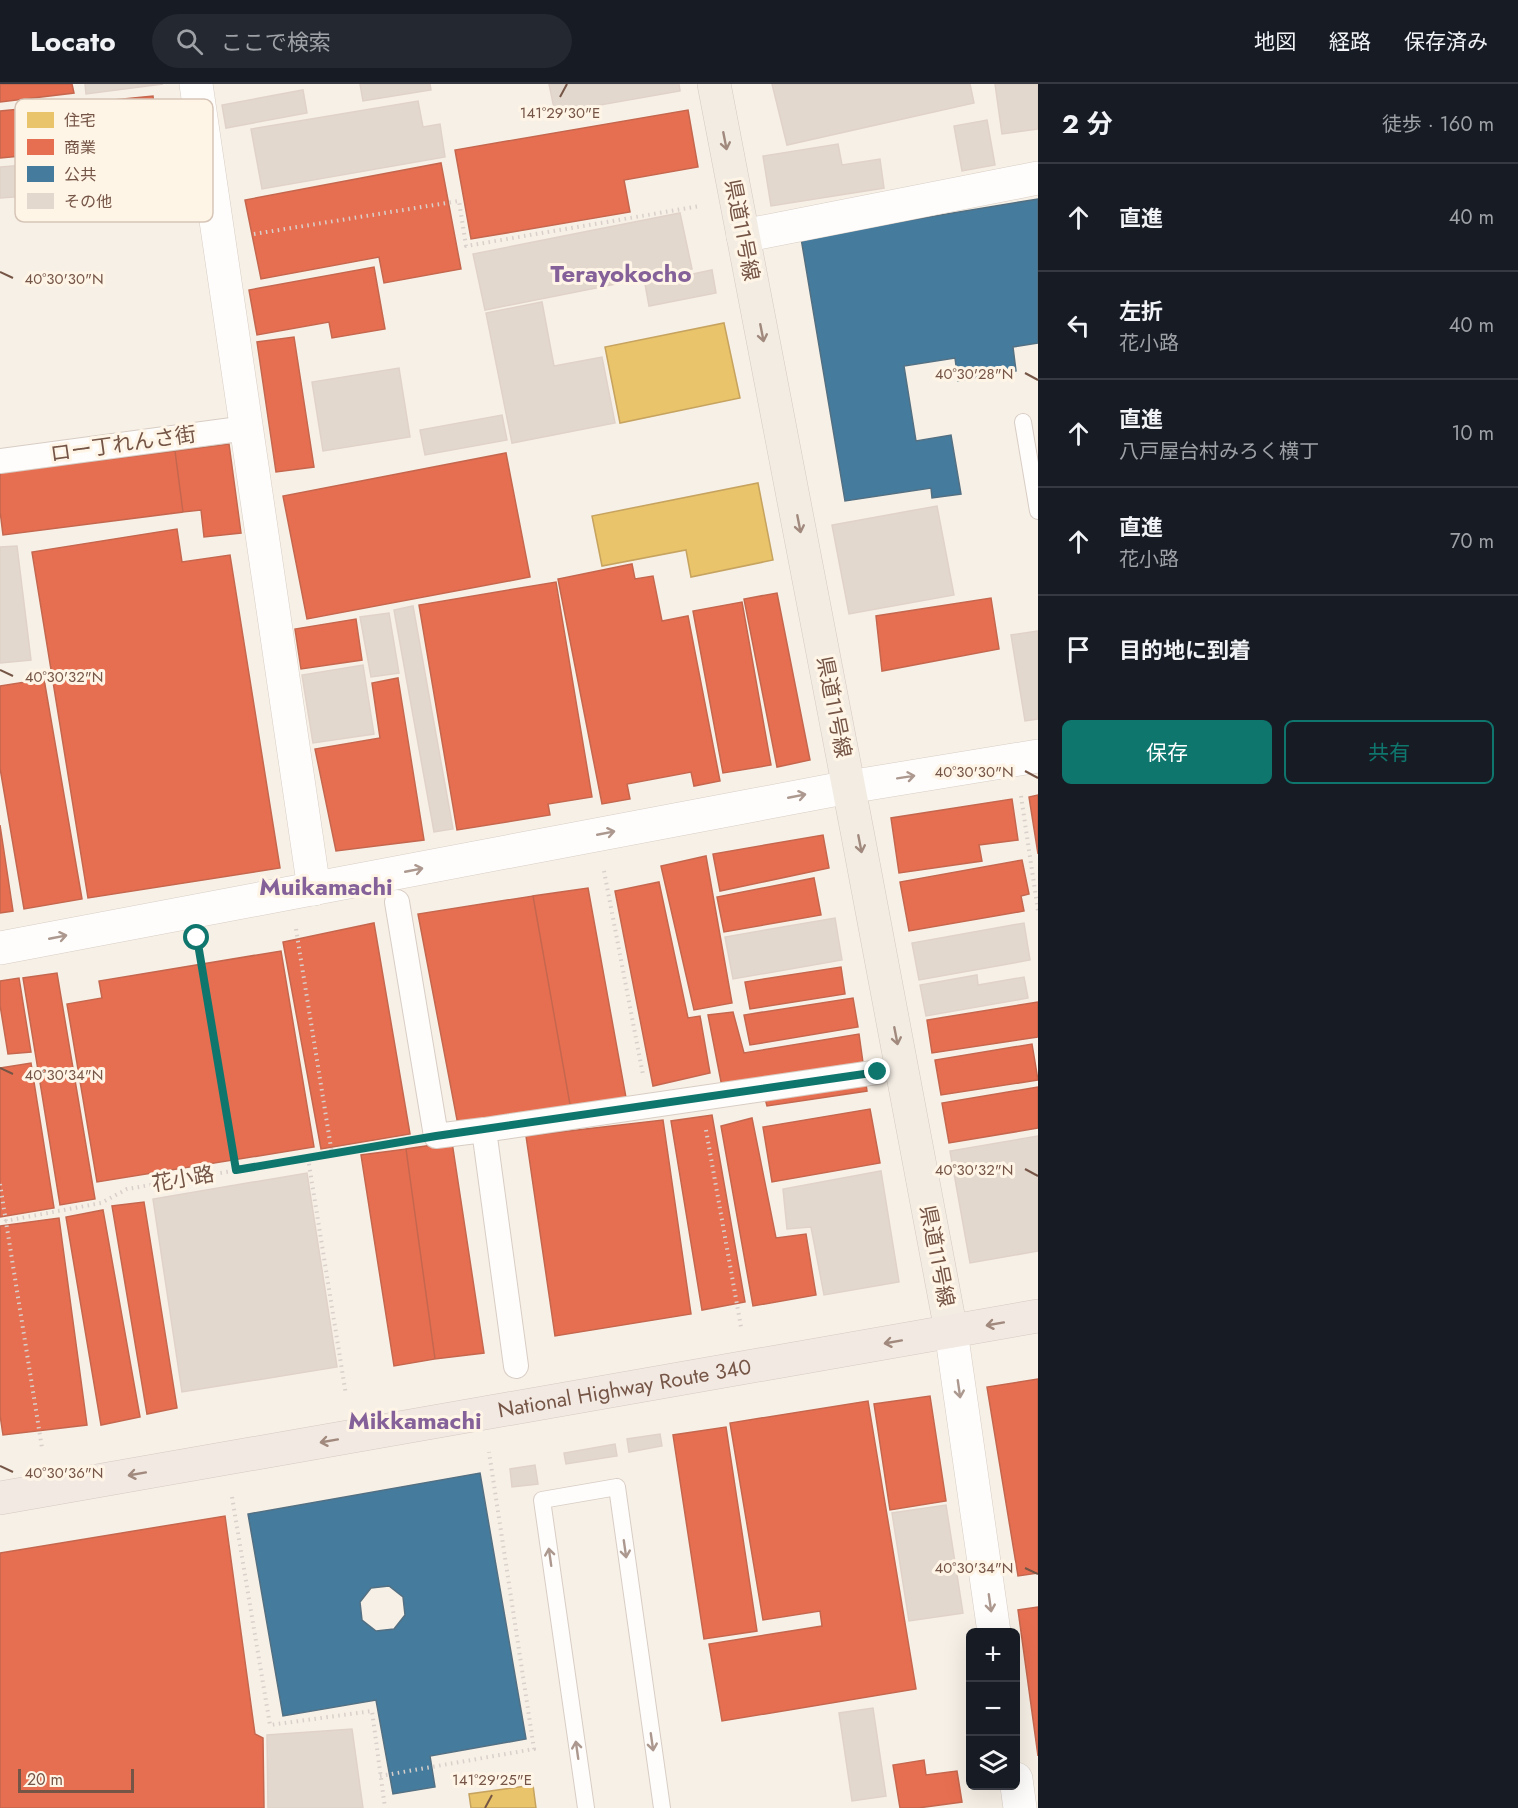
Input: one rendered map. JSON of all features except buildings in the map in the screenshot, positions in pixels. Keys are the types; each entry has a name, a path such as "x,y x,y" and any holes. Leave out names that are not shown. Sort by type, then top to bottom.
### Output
{"highway":[{"name":"National Highway Route 340","path":"0,1498 1038,1316"}],"main road":[{"name":"県道11号線","path":"714,84 951,1331"}],"street":[{"path":"196,84 198,99"},
{"path":"743,236 1038,178"},
{"path":"213,199 314,890"},
{"name":"ロー丁れんさ街","path":"0,461 247,428"},
{"path":"0,948 849,787 1038,756"},
{"path":"397,902 436,1136 878,1072"},
{"path":"484,1130 516,1366"},
{"path":"951,1331 993,1628"},
{"path":"1018,1790 1020,1808"}],"lane":[{"path":"1023,422 1038,511"},
{"path":"586,1808 542,1500 617,1487 662,1808"}],"path":[{"path":"219,240 459,201 466,246 709,205"},
{"path":"1020,788 1038,911"},
{"path":"603,865 648,1106"},
{"path":"295,920 332,1154"},
{"path":"197,938 236,1170"},
{"path":"700,1098 741,1327"},
{"name":"花小路","path":"5,1221 101,1203 127,1189 436,1136"},
{"path":"308,1158 346,1395"},
{"path":"0,1184 42,1448"},
{"path":"380,1776 534,1749 489,1452"},
{"path":"232,1497 270,1725 372,1711 385,1808"}],"district":[{"name":"Terayokocho","path":"621,274"},
{"name":"Muikamachi","path":"326,887"},
{"name":"Mikkamachi","path":"415,1421"}],"route":[{"path":"197,938 236,1170 436,1136 878,1072"}]}
